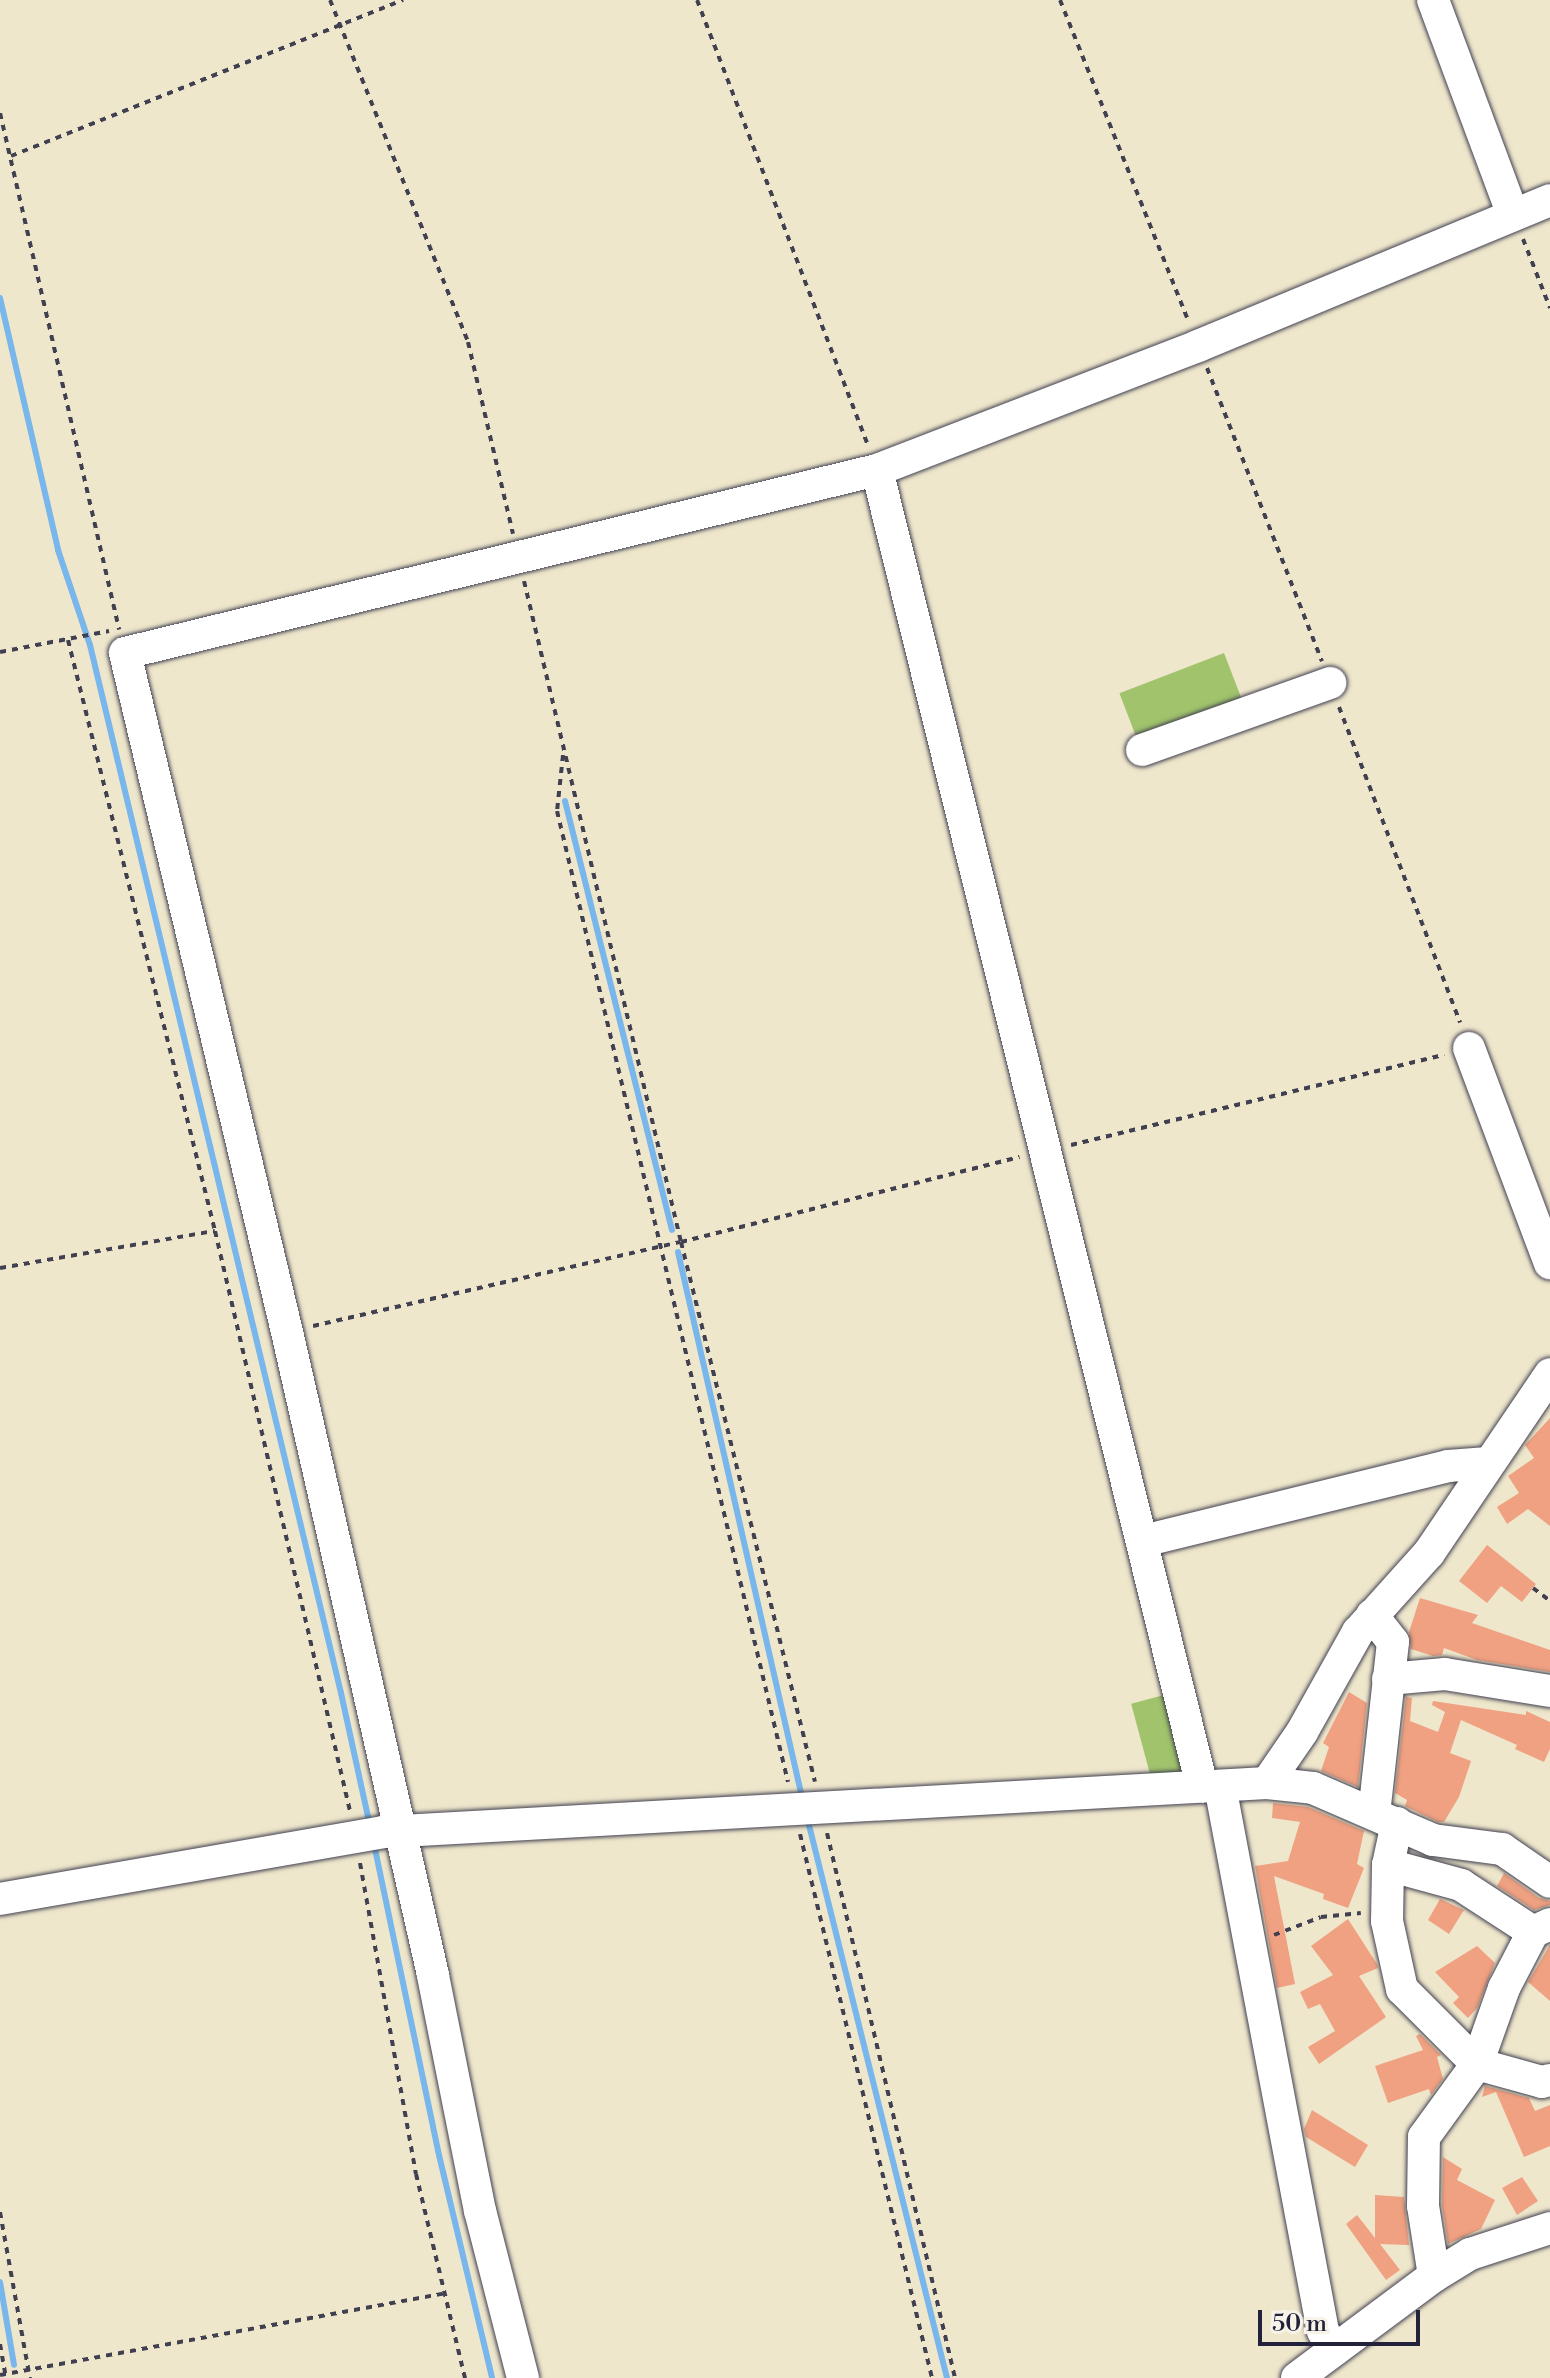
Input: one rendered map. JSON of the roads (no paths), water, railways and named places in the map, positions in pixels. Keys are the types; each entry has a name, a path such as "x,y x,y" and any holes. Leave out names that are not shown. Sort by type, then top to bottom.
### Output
{"street":[{"path":"1433,0 1513,215"},
{"path":"523,2378 376,1834 287,1332 125,653 877,470 1198,346 1550,200"},
{"path":"877,470 1043,1151 1143,1541 1211,1786 1248,1945 1323,2331 1333,2362"},
{"path":"1142,750 1330,683"},
{"path":"1469,1048 1550,1263"},
{"path":"1267,1783 1302,1732 1358,1632 1429,1553 1488,1463 1544,1395"},
{"path":"1143,1541 1448,1466 1488,1463"},
{"path":"1372,1615 1393,1642 1388,1679 1385,1818 1388,1910 1402,1989 1477,2064 1542,2082 1550,2080"},
{"path":"1388,1679 1445,1674 1550,1691"},
{"path":"0,1899 376,1834 1267,1783 1313,1788 1433,1840 1502,1849 1550,1882"},
{"path":"1388,1865 1461,1885 1542,1928 1504,1988 1477,2064 1424,2137 1423,2206 1434,2276"},
{"path":"1297,2378 1333,2362 1434,2276 1470,2254 1550,2228"}],"waterway":[{"path":"0,298 58,550 90,645 341,1693 370,1826"},
{"path":"565,801 672,1230"},
{"path":"678,1252 801,1793"},
{"path":"808,1821 947,2378"},
{"path":"374,1844 439,2155 492,2378"},
{"path":"0,2282 14,2365"}]}
